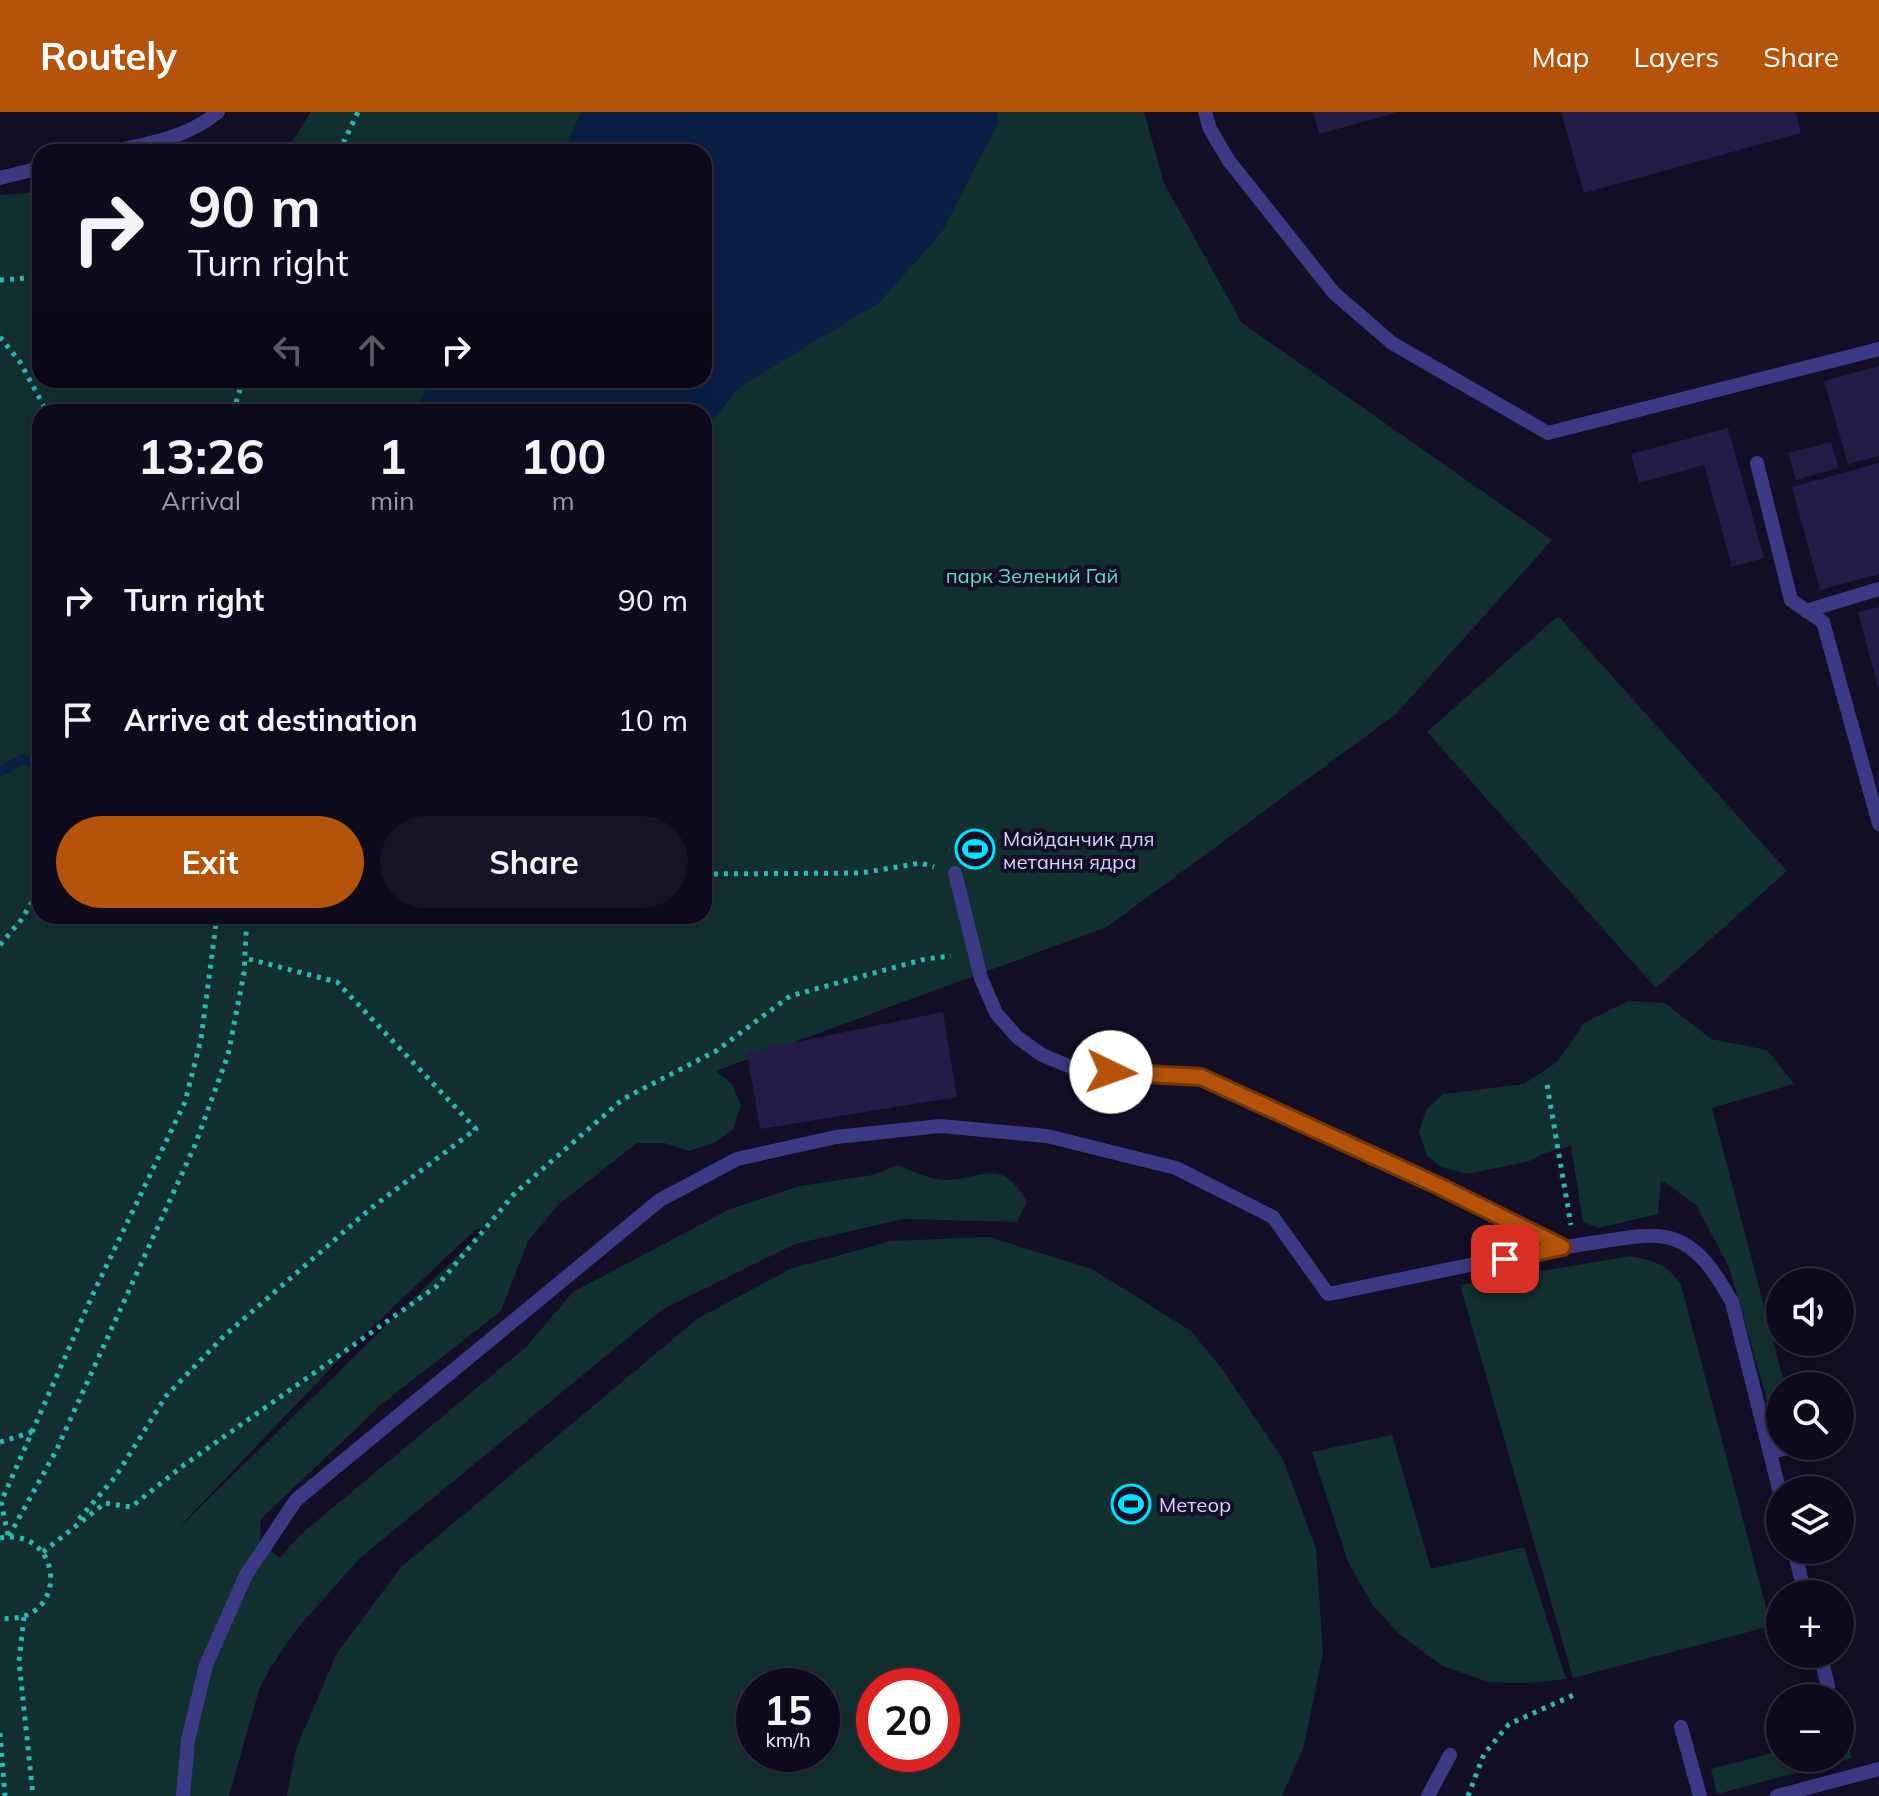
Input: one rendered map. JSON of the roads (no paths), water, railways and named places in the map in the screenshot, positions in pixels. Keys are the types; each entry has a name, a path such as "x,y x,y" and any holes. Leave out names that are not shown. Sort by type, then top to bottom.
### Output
{"lane":[{"path":"143,144 186,133 218,112"},
{"path":"1205,112 1210,129 1229,161 1334,293 1392,343 1548,433 1879,349"},
{"path":"0,178 32,170"},
{"path":"1757,463 1791,600 1823,622 1879,824"},
{"path":"1806,611 1879,589"},
{"path":"955,873 981,978 996,1013 1017,1037 1042,1055 1081,1071 1201,1077 1568,1246"},
{"path":"183,1796 188,1740 206,1665 246,1575 296,1500 660,1200 737,1159 836,1137 940,1126 1047,1136 1176,1168 1273,1217 1328,1294 1568,1246 1644,1236 1670,1238 1695,1250 1717,1275 1732,1302 1766,1436"},
{"path":"1681,1727 1700,1796"},
{"path":"1428,1796 1450,1755"},
{"path":"1777,1796 1879,1769"}],"water":[{"path":"581,112 996,112 998,123 942,232 880,302 738,388 712,422 712,404 420,404 426,388 712,388 712,144 567,144"}],"waterway":[{"path":"0,772 23,759 32,763"}],"place":[{"name":"Майданчик для метання ядра","path":"975,849"},
{"name":"Метеор","path":"1131,1504"}],"park label":[{"name":"парк Зелений Гай","path":"1032,575"}]}
